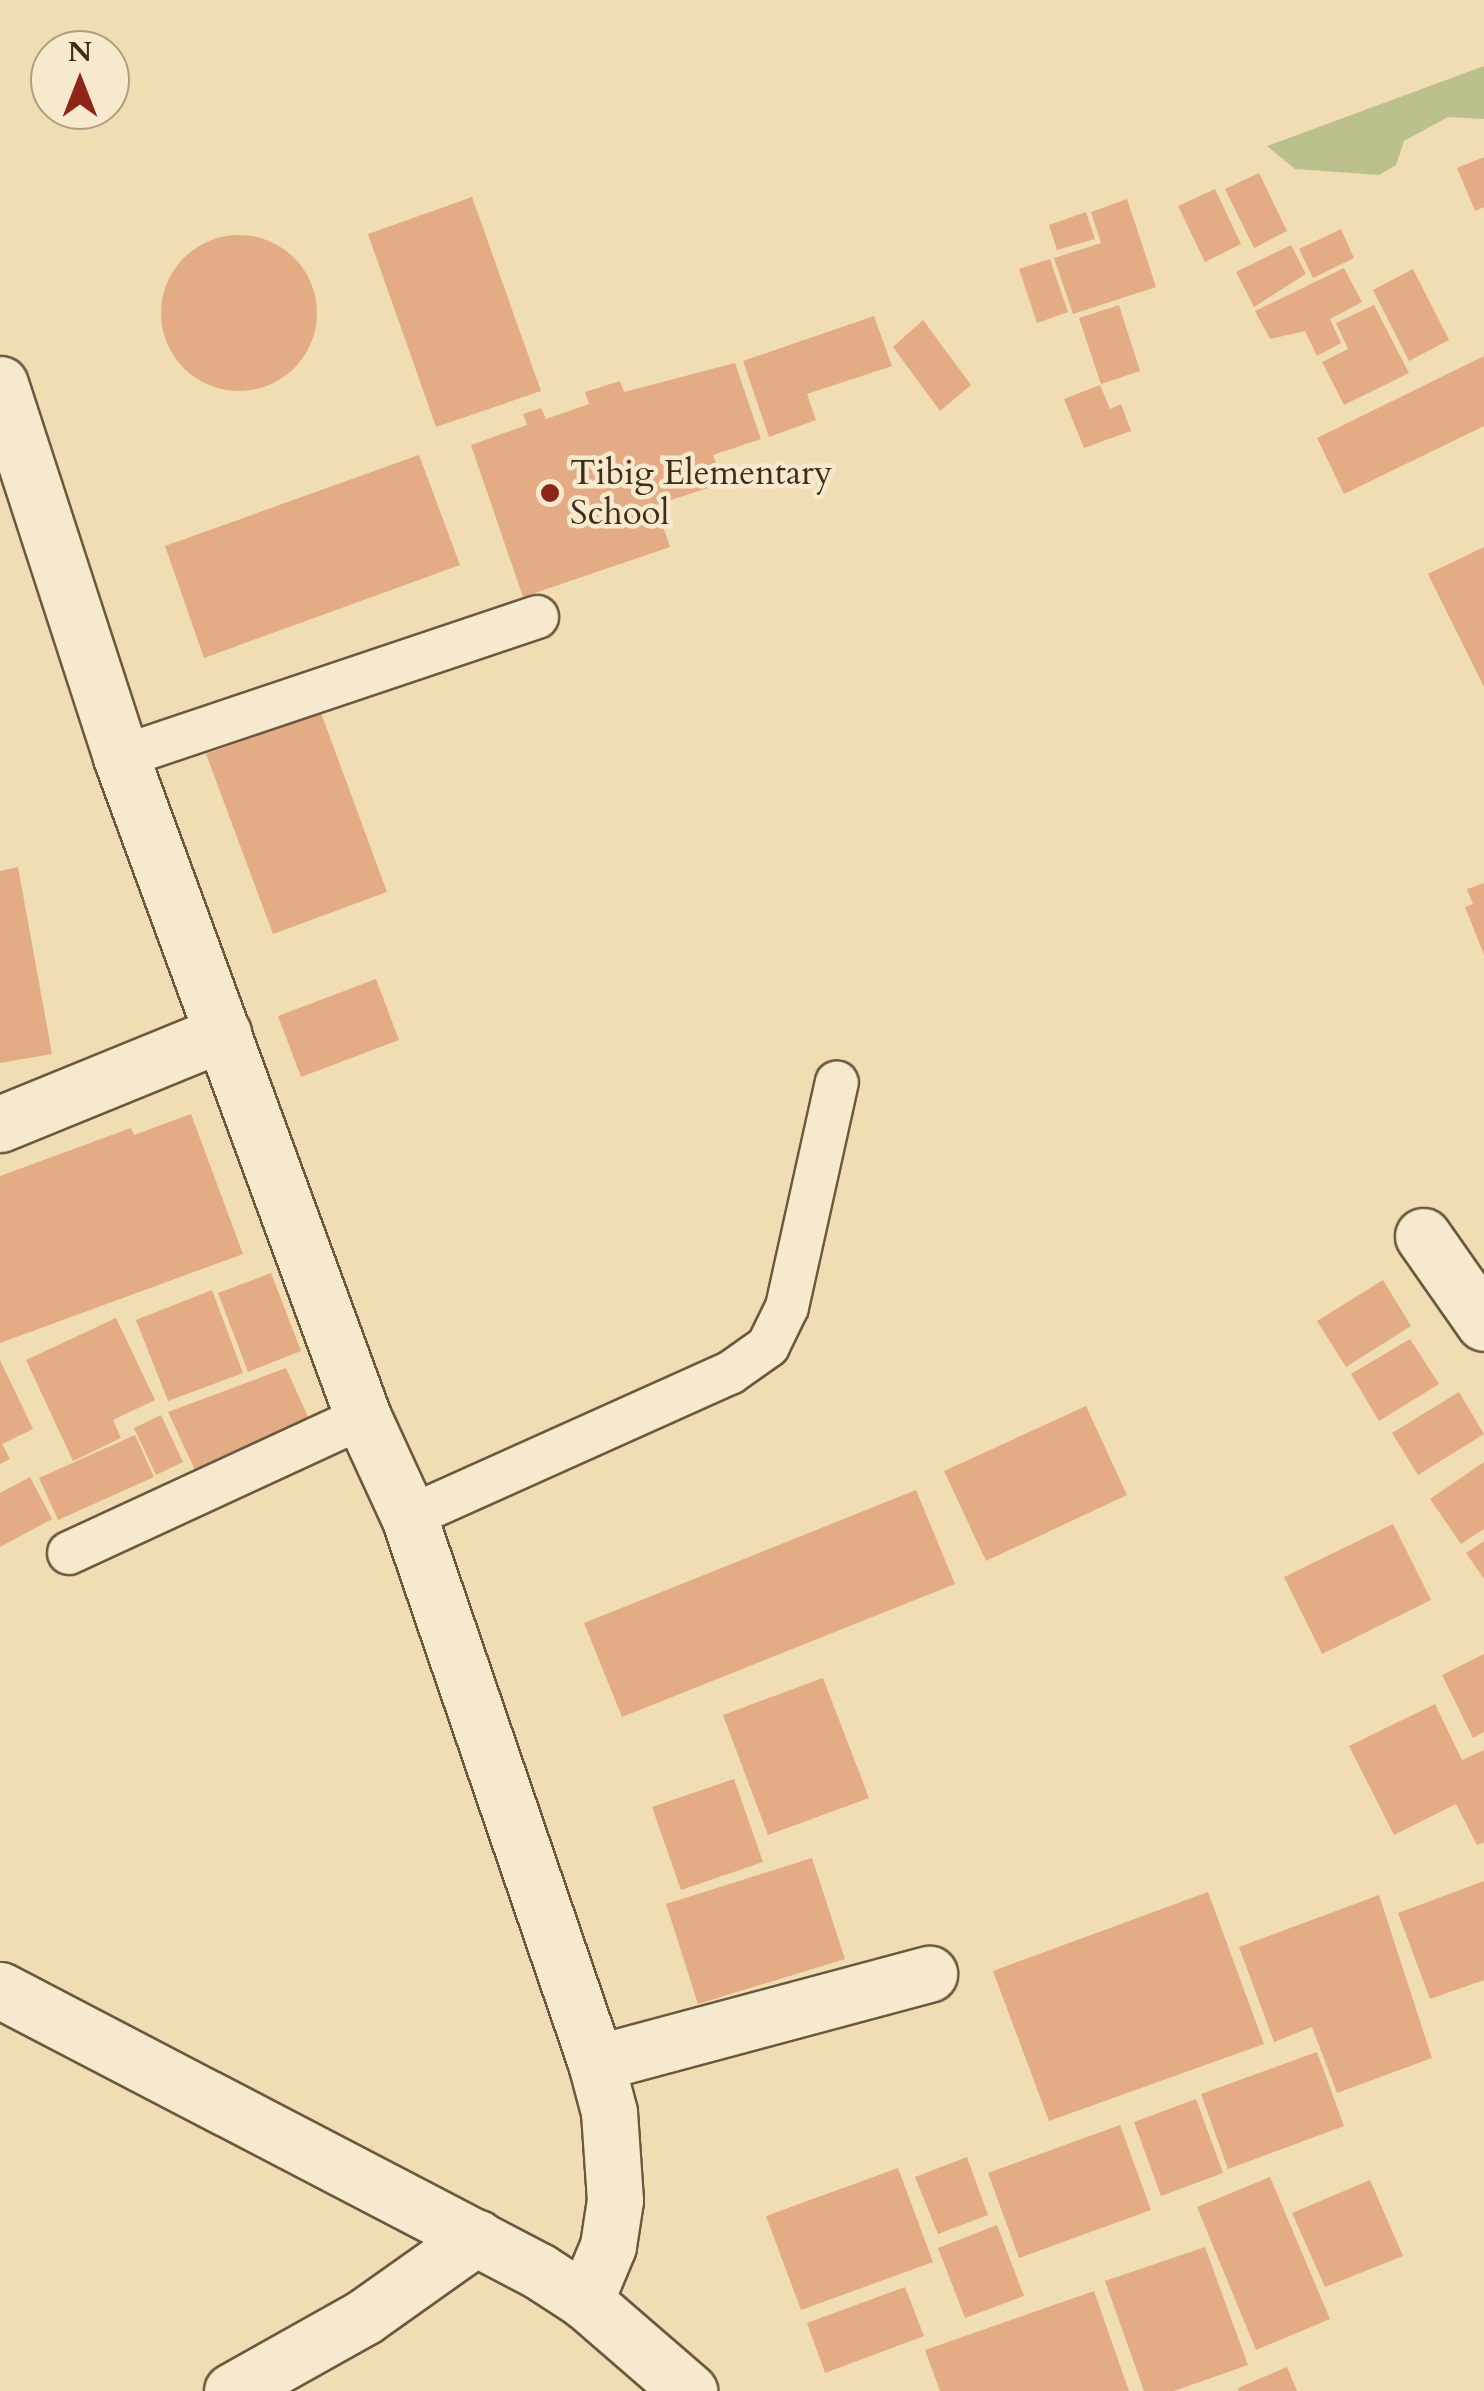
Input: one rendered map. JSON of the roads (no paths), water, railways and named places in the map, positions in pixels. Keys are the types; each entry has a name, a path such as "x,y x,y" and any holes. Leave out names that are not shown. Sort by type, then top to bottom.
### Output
{"street":[{"path":"0,384 121,757 363,1418 409,1516 596,2063 614,2149 615,2200 608,2246 585,2302"},
{"path":"0,1124 223,1032"},
{"path":"1422,1236 1484,1323"},
{"path":"596,2063 929,1974"},
{"path":"0,1990 477,2237 585,2302 688,2391"},
{"path":"232,2391 364,2317 477,2237"}],"lane":[{"path":"121,757 537,617"},
{"path":"409,1516 730,1373 768,1346 788,1307 837,1082"},
{"path":"69,1553 363,1418"}],"place":[{"name":"Tibig Elementary School","path":"550,493"}]}
